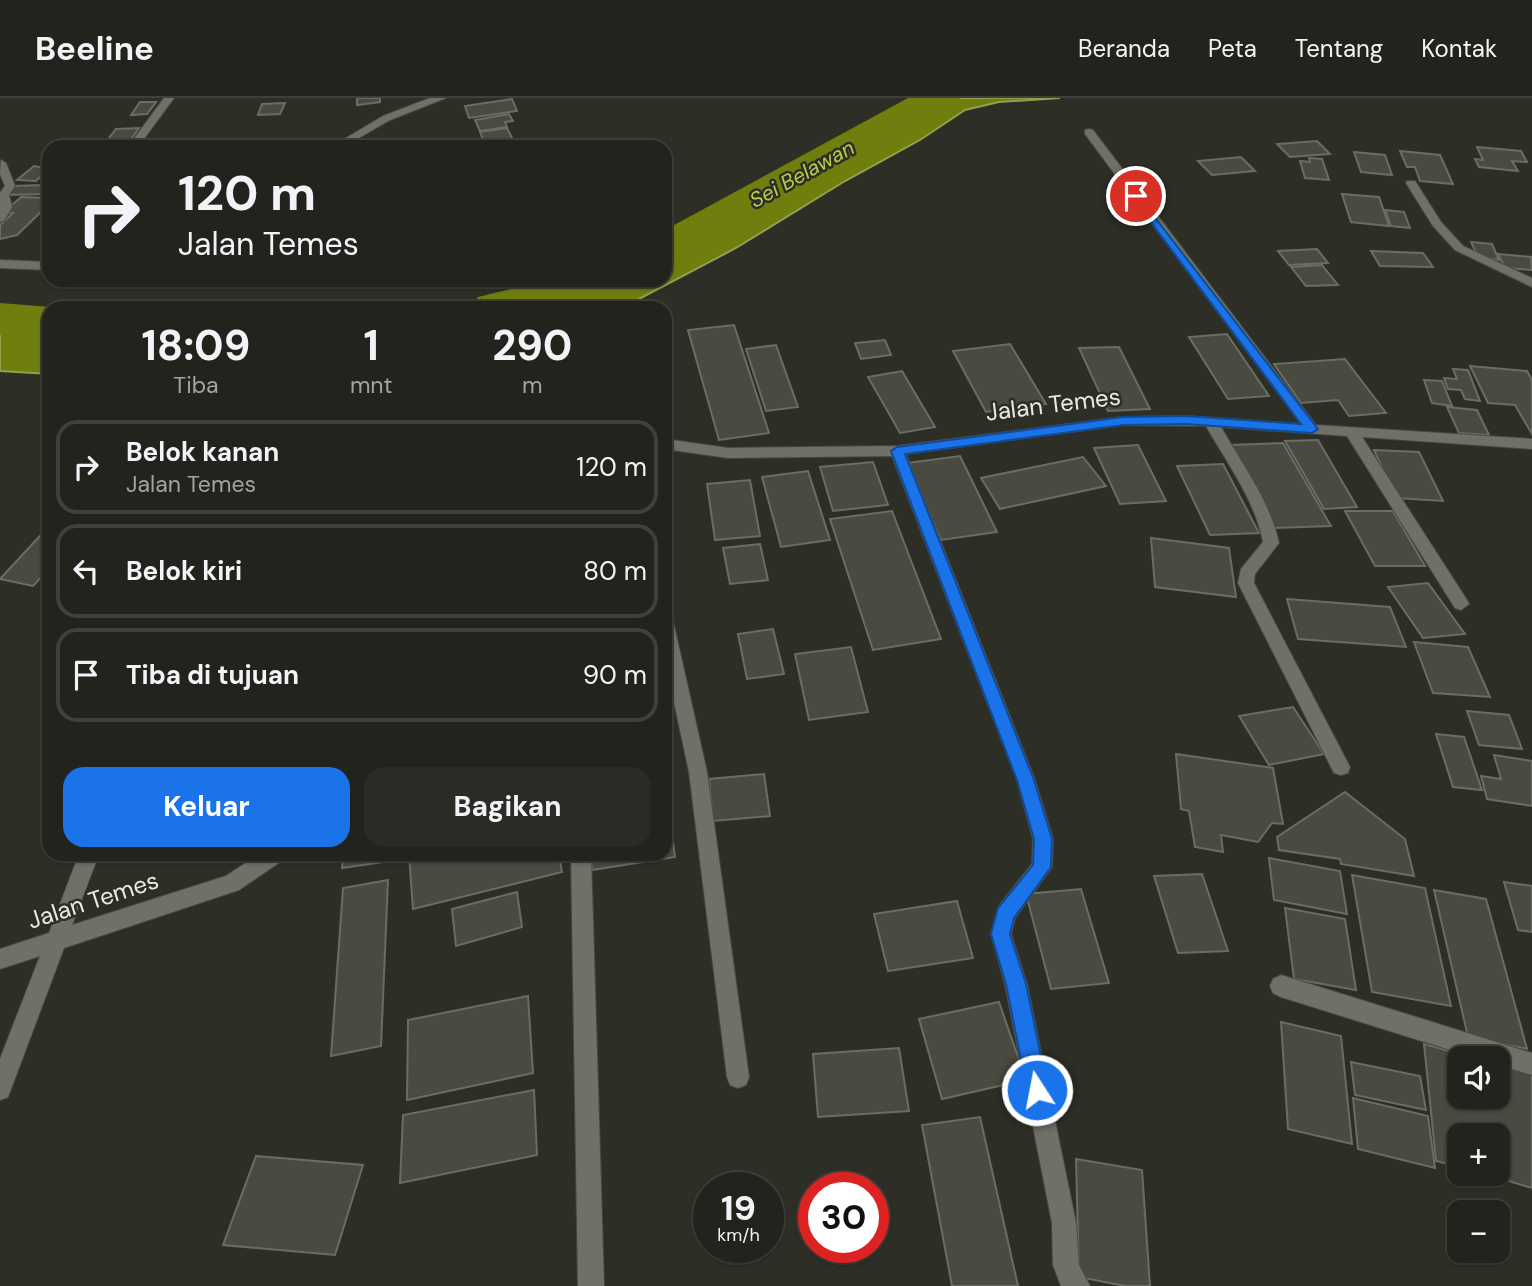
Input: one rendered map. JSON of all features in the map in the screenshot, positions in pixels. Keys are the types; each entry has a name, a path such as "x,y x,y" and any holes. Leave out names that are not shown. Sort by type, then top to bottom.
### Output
{"street":[{"path":"138,140 169,98"},
{"path":"346,140 363,128 434,99"},
{"path":"1089,132 1312,429"},
{"path":"0,219 7,207 4,195 10,186 1,163"},
{"path":"1411,183 1437,224 1459,248 1532,283"},
{"path":"0,264 42,265"},
{"name":"Jalan Temes","path":"672,444 728,453 897,451 1123,421 1211,422 1532,444"},
{"path":"1211,422 1268,525 1271,537 1271,543 1247,573 1247,583 1341,767"},
{"path":"1351,431 1461,604"},
{"path":"897,451 1026,780 1043,839 1042,867 1005,914 1001,934 1016,984 1059,1196 1066,1262 1072,1282 1077,1286"},
{"path":"672,653 698,772 738,1077"},
{"path":"0,1089 86,861"},
{"name":"Jalan Temes","path":"0,958 232,883 265,861"},
{"path":"581,861 592,1286"},
{"path":"1281,986 1532,1063"}],"shaded area":[{"name":"Sei Belawan","path":"939,98 1060,98 999,102 965,110 920,140 845,181 736,248 672,282 672,255 813,178 855,152 890,122"},
{"name":"Sei Belawan","path":"601,287 662,287 635,301 556,301"},
{"path":"0,323 42,324 42,374 0,371"}],"building":[{"path":"357,98 380,98 380,102 357,105"},
{"path":"512,99 517,111 469,118 465,106"},
{"path":"140,102 156,102 147,114 131,115"},
{"path":"285,103 280,114 258,115 262,104"},
{"path":"509,114 513,121 505,122 507,127 480,131 475,120"},
{"path":"139,128 131,140 108,140 116,129"},
{"path":"507,128 513,140 483,140 480,132"},
{"path":"1317,141 1330,154 1290,157 1277,144"},
{"path":"1477,147 1521,151 1527,162 1512,161 1518,171 1479,167 1475,159 1483,160"},
{"path":"1400,151 1440,155 1453,184 1420,181 1415,167 1407,167"},
{"path":"1354,152 1385,155 1392,175 1361,172"},
{"path":"1241,157 1255,171 1212,175 1198,161"},
{"path":"1309,158 1322,159 1329,180 1305,178 1300,161 1310,162"},
{"path":"34,166 42,168 42,175 36,181 17,180"},
{"path":"42,185 42,194 5,195 13,186"},
{"path":"1342,194 1379,197 1389,226 1351,222"},
{"path":"21,197 42,198 42,211 17,235 0,239 0,225 13,213 3,213"},
{"path":"1385,210 1404,212 1410,228 1391,226"},
{"path":"1471,242 1492,244 1499,260 1478,257"},
{"path":"1317,249 1328,263 1289,265 1278,251"},
{"path":"1371,251 1423,253 1433,267 1380,266"},
{"path":"1498,254 1531,257 1532,270 1505,268"},
{"path":"1322,265 1338,285 1306,286 1291,267"},
{"path":"734,325 769,433 719,440 688,330"},
{"path":"1227,334 1269,396 1228,399 1189,337"},
{"path":"885,340 891,355 861,359 855,343"},
{"path":"1010,344 1046,404 986,412 953,351"},
{"path":"776,345 798,407 766,411 746,349"},
{"path":"1119,347 1150,409 1108,411 1079,348"},
{"path":"1345,359 1386,413 1349,416 1338,400 1301,403 1274,364"},
{"path":"1470,366 1527,371 1532,380 1532,434 1515,405 1488,403"},
{"path":"1453,369 1468,370 1480,401 1465,399 1461,390 1448,389 1444,378 1457,379"},
{"path":"902,371 935,427 900,433 868,377"},
{"path":"1424,380 1442,381 1452,406 1432,403"},
{"path":"1447,407 1477,410 1489,435 1459,433"},
{"path":"1318,440 1357,507 1324,509 1285,441"},
{"path":"1283,443 1331,526 1274,528 1231,445"},
{"path":"1138,445 1166,501 1120,504 1094,448"},
{"path":"1374,450 1419,452 1443,501 1396,498"},
{"path":"960,456 997,532 941,540 907,463"},
{"path":"1083,457 1106,486 1000,509 981,478"},
{"path":"873,462 888,505 833,511 820,467"},
{"path":"1223,464 1259,533 1210,535 1177,466"},
{"path":"808,471 830,540 781,547 762,477"},
{"path":"750,480 760,536 715,540 707,484"},
{"path":"892,511 941,639 873,650 830,519"},
{"path":"1345,511 1393,511 1425,566 1375,566"},
{"path":"42,534 42,576 33,586 0,579"},
{"path":"1151,538 1229,548 1236,597 1155,587"},
{"path":"760,544 768,580 730,584 723,548"},
{"path":"1428,583 1465,634 1423,638 1388,587"},
{"path":"1287,599 1390,607 1406,647 1298,639"},
{"path":"773,629 784,674 747,679 738,634"},
{"path":"1414,642 1468,647 1490,697 1433,693"},
{"path":"851,647 868,712 809,720 795,654"},
{"path":"1293,707 1324,754 1269,765 1239,716"},
{"path":"1467,711 1509,715 1522,749 1479,745"},
{"path":"1436,734 1464,737 1482,790 1453,787"},
{"path":"1176,754 1273,768 1283,824 1272,823 1258,842 1221,835 1223,852 1195,847 1189,811 1181,809"},
{"path":"1494,755 1532,761 1532,806 1487,799 1481,776 1501,779"},
{"path":"764,774 770,816 713,821 709,779"},
{"path":"1345,792 1405,839 1414,876 1341,864 1340,859 1279,850 1277,837"},
{"path":"672,834 675,857 672,857"},
{"path":"1269,858 1340,871 1347,914 1274,900"},
{"path":"342,861 390,861 342,868"},
{"path":"410,861 560,861 562,872 413,909"},
{"path":"591,861 649,861 592,870"},
{"path":"1202,874 1228,951 1178,953 1154,876"},
{"path":"1352,875 1425,888 1451,1006 1372,992"},
{"path":"388,880 381,1046 331,1056 343,888"},
{"path":"1504,882 1532,886 1532,932 1518,930"},
{"path":"1081,889 1109,983 1051,989 1026,894"},
{"path":"1434,890 1486,899 1527,1049 1468,1037"},
{"path":"517,892 522,927 456,946 452,909"},
{"path":"957,901 973,958 888,971 874,914"},
{"path":"1285,908 1345,919 1356,990 1294,979"},
{"path":"528,996 533,1073 407,1100 408,1020"},
{"path":"999,1002 1026,1080 942,1099 919,1019"},
{"path":"1281,1022 1341,1036 1352,1144 1288,1129"},
{"path":"1424,1044 1447,1050 1447,1109 1510,1109 1510,1067 1532,1073 1532,1188 1510,1181 1510,1123 1447,1123 1447,1164 1436,1161"},
{"path":"899,1048 909,1111 818,1117 813,1054"},
{"path":"1351,1062 1420,1076 1426,1110 1355,1095"},
{"path":"534,1090 537,1155 400,1183 403,1115"},
{"path":"1353,1098 1428,1116 1435,1168 1358,1149"},
{"path":"980,1117 1018,1286 952,1286 922,1125"},
{"path":"256,1156 363,1165 335,1255 223,1245"},
{"path":"1076,1159 1142,1170 1150,1286 1125,1286 1079,1277"}],"waterway":[{"name":"Sei Belawan","path":"672,246 939,98"},
{"name":"Sei Belawan","path":"530,301 580,287"},
{"name":"Sei Belawan","path":"0,319 42,321"}],"route":[{"path":"1037,1090 1001,925 1005,914 1042,867 1043,839 1026,780 897,451 1123,421 1186,420 1312,429 1136,196"}]}
